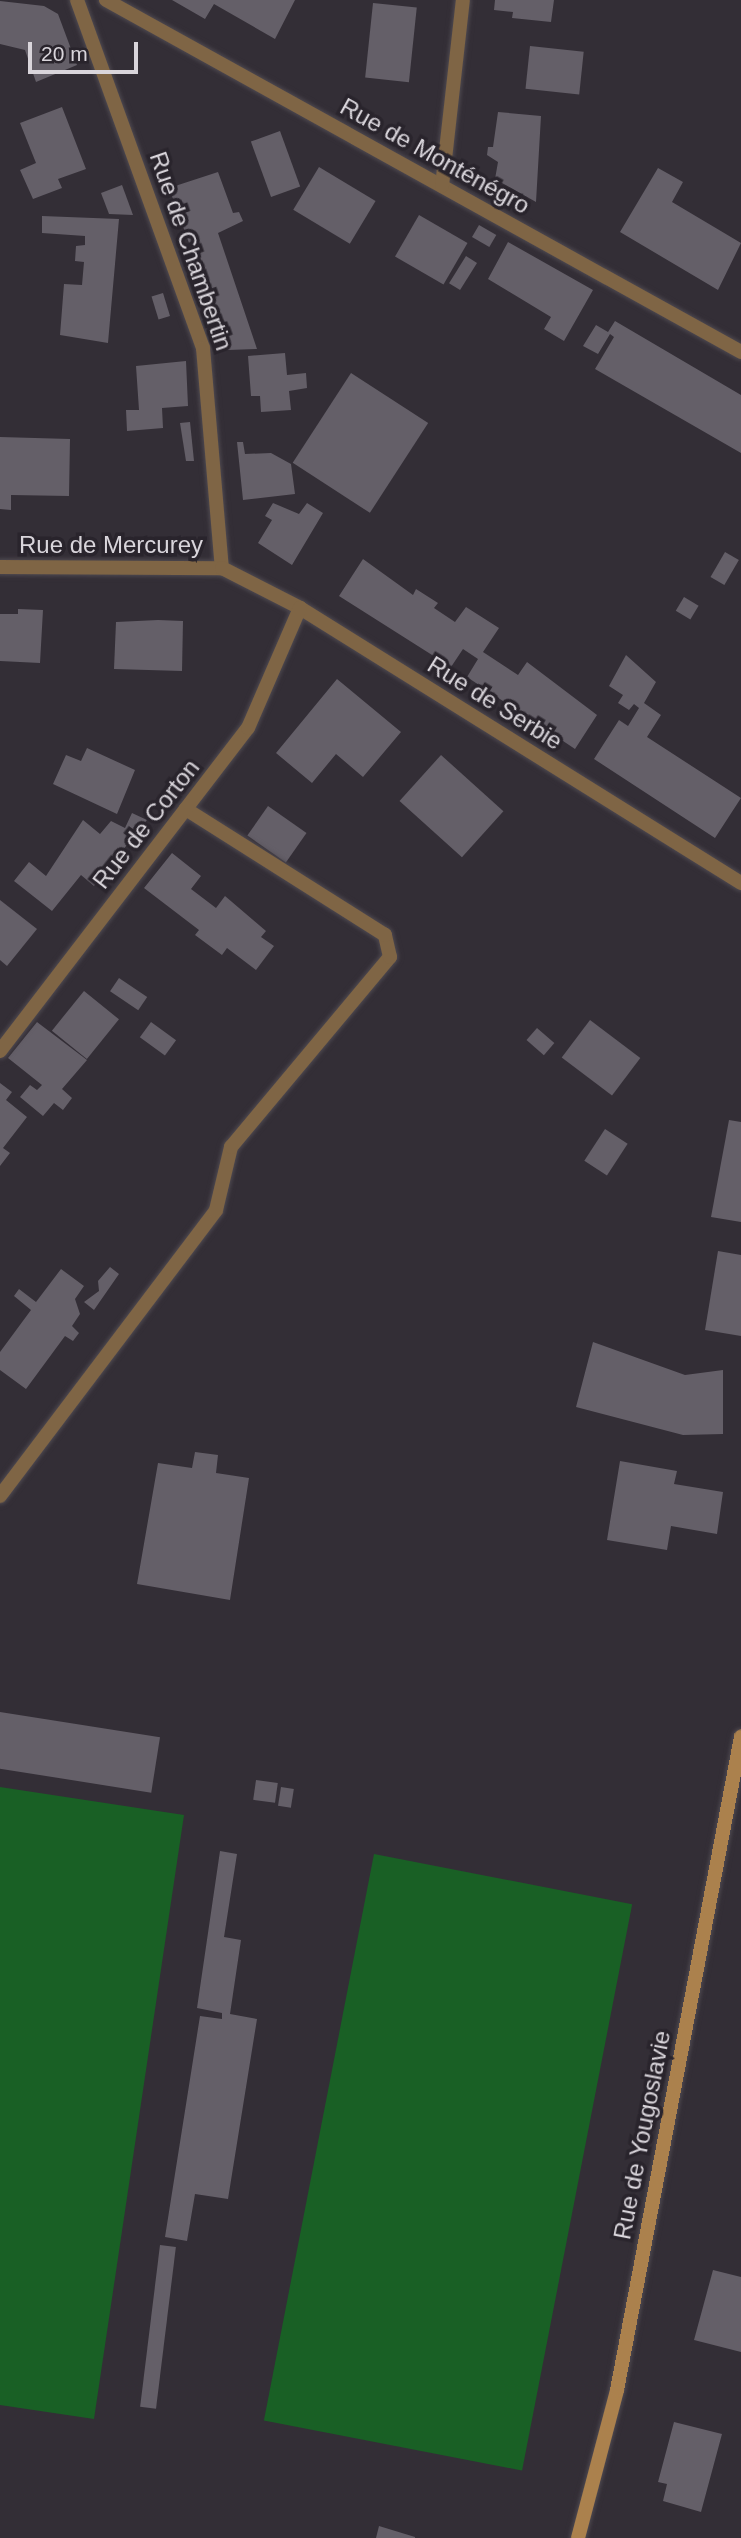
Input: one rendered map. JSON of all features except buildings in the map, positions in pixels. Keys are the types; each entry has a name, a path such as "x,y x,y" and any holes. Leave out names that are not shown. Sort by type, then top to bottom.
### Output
{"main road":[{"name":"Rue de Yougoslavie","path":"578,2538 617,2390 741,1737"}],"street":[{"name":"Rue de Chambertin","path":"77,0 203,348 222,568"},
{"name":"Rue de Monténégro","path":"106,0 741,352"},
{"path":"442,186 463,0"},
{"name":"Rue de Mercurey","path":"0,567 222,568"},
{"name":"Rue de Serbie","path":"222,568 300,608 741,883"},
{"name":"Rue de Corton","path":"0,1051 248,728 300,608"},
{"path":"0,1496 216,1210 231,1147 390,957 385,935 186,809"}],"green space":[{"path":"0,1787 184,1815 94,2419 0,2405"},
{"path":"374,1854 632,1904 522,2471 264,2420"}]}
